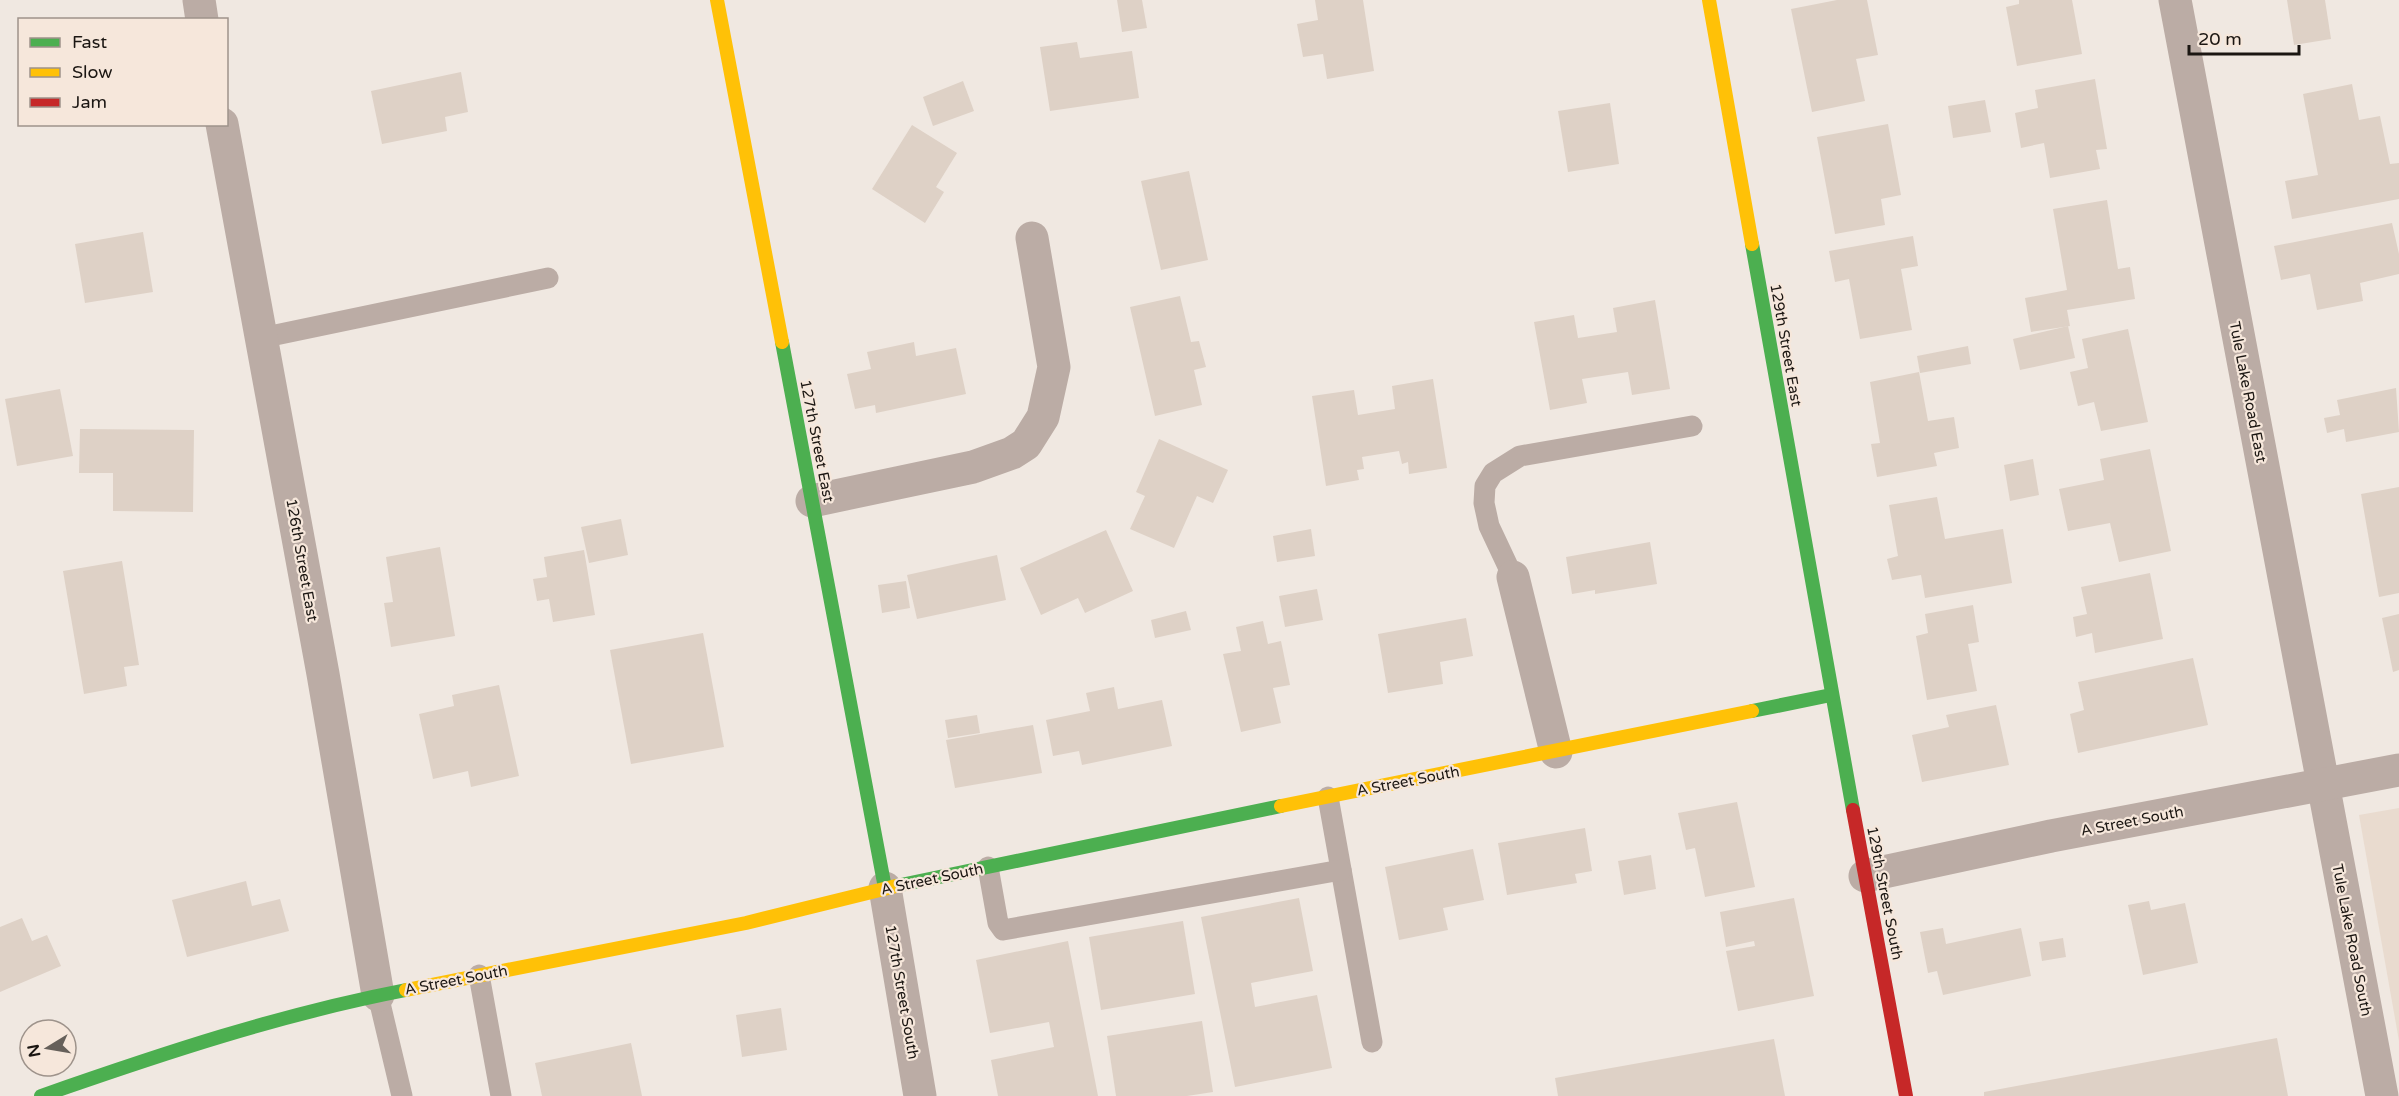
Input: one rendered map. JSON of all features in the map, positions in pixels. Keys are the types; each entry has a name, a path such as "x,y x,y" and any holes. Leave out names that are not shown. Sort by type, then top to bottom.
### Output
{"street":[{"path":"199,0 202,18"},
{"name":"127th Street East","path":"717,0 885,888"},
{"name":"129th Street East","path":"1709,0 1831,695"},
{"name":"Tule Lake Road East","path":"2175,0 2321,785"},
{"name":"126th Street East","path":"222,126 323,674 378,995"},
{"path":"812,501 973,467 1012,453 1026,444 1042,417 1054,367 1032,238"},
{"path":"1513,577 1556,752"},
{"name":"A Street South","path":"41,1096 162,1053 318,1009 378,995 746,923 885,888 1831,695"},
{"name":"129th Street South","path":"1831,695 1906,1096"},
{"name":"A Street South","path":"1865,876 2051,836 2399,770"},
{"name":"Tule Lake Road South","path":"2321,785 2382,1096"},
{"name":"127th Street South","path":"885,888 920,1096"}],"lane":[{"path":"261,338 548,278"},
{"path":"1513,577 1489,526 1484,503 1485,486 1493,473 1520,456 1692,426"},
{"path":"1328,797 1372,1042"},
{"path":"988,867 1000,927 1003,930 1341,870"},
{"path":"479,975 501,1096"},
{"path":"378,995 402,1096"}],"shaded area":[{"path":"2399,808 2399,1041 2359,815"}],"building":[{"path":"1117,0 1142,0 1147,28 1122,32"},
{"path":"1315,0 1363,0 1374,71 1327,79 1323,54 1303,57 1297,24 1318,20"},
{"path":"1837,0 1867,0 1878,55 1856,59 1865,101 1812,112 1791,9"},
{"path":"2019,0 2072,0 2082,54 2017,66 2006,7 2019,4"},
{"path":"2287,0 2325,0 2331,39 2294,45"},
{"path":"1077,42 1080,58 1132,51 1139,98 1050,111 1040,47"},
{"path":"461,72 468,112 445,117 447,131 382,144 371,91"},
{"path":"2095,79 2107,149 2096,150 2100,169 2050,178 2044,143 2021,148 2015,113 2038,108 2035,90"},
{"path":"963,81 974,111 933,126 923,97"},
{"path":"2352,84 2359,120 2380,116 2390,164 2399,163 2399,199 2292,219 2285,181 2318,175 2303,94"},
{"path":"1985,100 1991,132 1953,138 1948,106"},
{"path":"1610,103 1619,164 1568,172 1558,111"},
{"path":"1888,124 1901,195 1881,199 1885,225 1835,234 1817,137"},
{"path":"912,125 957,153 936,187 944,192 925,223 872,189"},
{"path":"1189,171 1208,260 1161,270 1141,181"},
{"path":"2107,200 2118,269 2130,267 2135,299 2067,310 2070,326 2031,332 2025,298 2067,290 2053,209"},
{"path":"2392,223 2399,254 2399,274 2360,283 2363,301 2317,310 2310,274 2281,280 2274,246"},
{"path":"143,232 153,292 85,303 75,244"},
{"path":"1913,236 1918,266 1901,269 1912,330 1860,339 1849,279 1835,282 1829,251"},
{"path":"1180,296 1191,342 1199,341 1206,367 1194,370 1202,405 1155,416 1130,307"},
{"path":"1655,300 1670,389 1632,395 1628,372 1582,379 1587,403 1550,410 1534,322 1574,315 1578,338 1617,332 1613,308"},
{"path":"2068,326 2075,358 2020,370 2013,339"},
{"path":"2128,329 2148,422 2101,431 2094,402 2078,406 2070,372 2088,368 2082,339"},
{"path":"914,342 916,356 956,348 966,394 876,413 875,405 855,409 847,374 871,369 867,352"},
{"path":"1968,346 1971,364 1920,373 1917,356"},
{"path":"1919,372 1928,421 1954,417 1959,448 1934,453 1937,466 1877,477 1871,444 1880,443 1870,382"},
{"path":"1433,379 1447,468 1409,474 1408,462 1402,464 1399,451 1362,457 1364,469 1357,470 1359,480 1326,486 1312,396 1354,390 1358,415 1395,409 1392,386"},
{"path":"2396,388 2399,432 2346,442 2344,429 2327,433 2324,418 2340,415 2337,400"},
{"path":"60,389 73,456 17,466 5,399"},
{"path":"80,429 194,430 193,512 113,511 113,473 79,473"},
{"path":"1159,439 1228,470 1213,503 1197,496 1174,548 1130,529 1145,496 1136,492"},
{"path":"2150,449 2171,551 2119,562 2110,523 2068,531 2059,489 2104,480 2100,459"},
{"path":"2033,459 2039,495 2010,501 2004,465"},
{"path":"2399,487 2399,593 2379,597 2361,494"},
{"path":"1937,497 1945,539 2003,529 2012,583 1925,598 1921,575 1892,580 1887,559 1898,556 1889,505"},
{"path":"621,519 628,555 589,563 581,527"},
{"path":"1311,529 1315,556 1277,562 1273,536"},
{"path":"1106,530 1133,591 1085,613 1078,598 1041,615 1020,568"},
{"path":"1650,542 1657,584 1595,594 1595,590 1572,594 1566,557"},
{"path":"440,547 455,636 391,647 384,603 393,602 386,557"},
{"path":"584,550 595,615 553,622 549,599 537,601 533,579 547,577 544,557"},
{"path":"997,555 1006,600 917,619 907,575"},
{"path":"122,561 139,665 124,667 127,686 84,694 63,571"},
{"path":"2150,573 2163,639 2095,653 2092,633 2076,637 2073,617 2087,614 2081,587"},
{"path":"906,581 910,608 882,613 878,585"},
{"path":"1317,589 1323,620 1285,627 1279,596"},
{"path":"1973,605 1979,642 1968,644 1977,691 1927,700 1916,636 1928,633 1925,614"},
{"path":"1186,611 1191,630 1155,638 1151,620"},
{"path":"2399,614 2399,670 2393,672 2382,618"},
{"path":"1466,618 1473,656 1440,662 1443,684 1388,693 1378,634"},
{"path":"1263,621 1268,644 1281,641 1290,685 1273,688 1281,723 1241,732 1223,654 1241,651 1236,627"},
{"path":"703,633 724,747 631,764 610,650"},
{"path":"2193,658 2208,725 2078,753 2070,714 2084,710 2078,682"},
{"path":"499,685 519,776 471,787 468,771 433,779 419,714 454,706 452,695"},
{"path":"1114,687 1118,709 1162,700 1172,746 1082,765 1079,751 1053,756 1046,720 1090,711 1086,693"},
{"path":"1996,705 2009,765 1922,782 1912,735 1949,727 1946,715"},
{"path":"977,715 980,733 948,738 945,720"},
{"path":"1033,725 1042,773 955,788 946,740"},
{"path":"1737,802 1755,887 1705,897 1695,848 1686,850 1678,813"},
{"path":"1585,828 1592,871 1575,874 1577,883 1507,895 1498,843"},
{"path":"1473,849 1484,900 1443,908 1448,930 1399,940 1385,867"},
{"path":"1651,855 1656,889 1624,895 1618,861"},
{"path":"246,881 252,906 280,899 289,931 187,957 172,900"},
{"path":"1299,898 1313,971 1251,983 1255,1007 1317,995 1332,1068 1235,1087 1201,917"},
{"path":"1794,898 1814,996 1738,1011 1726,951 1755,946 1754,941 1726,947 1720,912"},
{"path":"2149,901 2151,910 2185,903 2198,963 2143,975 2128,905"},
{"path":"22,918 32,941 47,935 61,966 0,992 0,927"},
{"path":"1183,921 1195,994 1101,1010 1089,937"},
{"path":"1943,928 1946,944 2021,928 2031,976 1943,995 1937,971 1928,973 1920,932"},
{"path":"2063,938 2066,957 2042,961 2039,942"},
{"path":"1068,941 1098,1096 998,1096 991,1060 1054,1047 1049,1022 990,1033 976,960"},
{"path":"781,1008 787,1050 742,1057 736,1015"},
{"path":"1202,1021 1213,1092 1187,1096 1116,1096 1107,1036"},
{"path":"2277,1038 2288,1096 1984,1096 1984,1092"},
{"path":"1774,1039 1785,1096 1558,1096 1555,1078"},
{"path":"631,1043 642,1096 542,1096 535,1063"}],"traffic: fast":[{"path":"1752,244 1853,810"},
{"path":"782,342 885,888"},
{"path":"1752,711 1831,695"},
{"path":"896,886 1281,806"},
{"path":"41,1096 222,1036 313,1011 406,990"}],"traffic: slow":[{"path":"717,0 782,342"},
{"path":"1709,0 1752,244"},
{"path":"1281,806 1752,711"},
{"path":"406,990 746,923 896,886"}],"traffic: jam":[{"path":"1853,810 1906,1096"}]}
